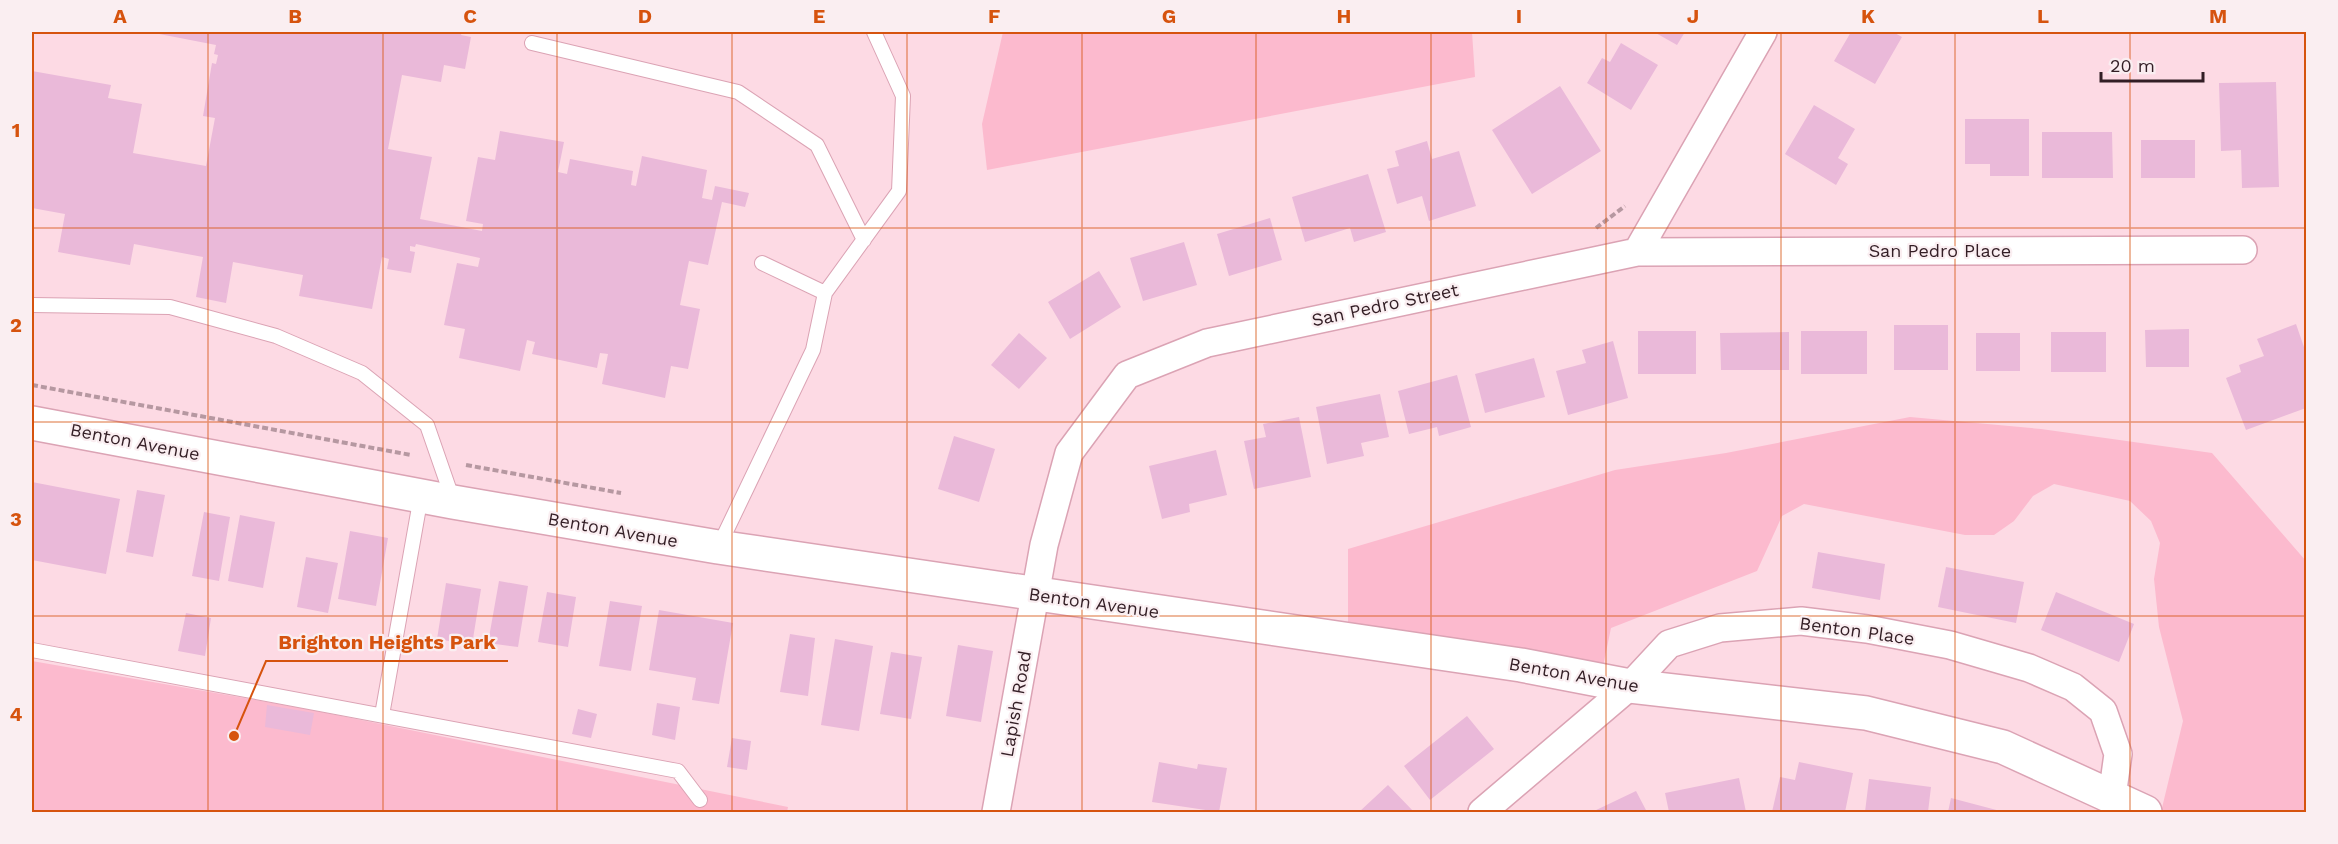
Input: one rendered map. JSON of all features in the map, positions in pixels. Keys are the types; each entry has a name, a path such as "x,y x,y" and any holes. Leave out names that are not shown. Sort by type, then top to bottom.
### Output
{"main road":[{"name":"Benton Avenue","path":"32,423 453,502 718,547 1509,663 1630,686 1866,712 2003,747 2145,813"}],"street":[{"path":"1637,252 1763,32"},
{"name":"San Pedro Place","path":"1637,252 2243,250"},
{"name":"San Pedro Street","path":"1035,595 1044,545 1069,453 1127,375 1207,344 1637,252"},
{"name":"Lapish Road","path":"996,813 1035,595"},
{"name":"Benton Place","path":"1482,813 1630,686 1670,644 1720,628 1801,621 1867,629 1950,645 2029,668 2073,687 2103,711 2118,754 2112,797"}],"lane":[{"path":"718,547 813,350 825,293 899,191 903,96 874,32"},
{"path":"532,43 738,92 817,145 864,240"},
{"path":"762,263 825,293"},
{"path":"32,305 170,307 276,336 362,373 426,425 453,502"},
{"path":"382,715 421,496"},
{"path":"32,650 678,771 700,800"}],"path":[{"path":"1590,232 1618,213 1633,198"},
{"path":"32,385 630,495"}],"shaded area":[{"path":"1003,32 1472,32 1475,77 987,170 982,124"},
{"path":"1910,417 2041,429 2212,453 2306,561 2306,812 2161,812 2183,721 2159,627 2154,579 2160,543 2151,521 2130,501 2054,484 2033,496 2014,521 1994,535 1965,535 1804,504 1782,516 1757,571 1611,628 1600,681 1348,640 1348,549 1615,470 1726,453"},
{"path":"32,661 307,709 788,807 787,812 32,812"}],"building":[{"path":"149,32 462,32 461,35 471,37 465,69 444,65 441,82 402,75 388,149 432,157 420,219 482,231 483,224 466,221 478,157 495,160 500,131 564,142 558,172 567,174 570,159 633,171 631,185 636,186 642,156 707,170 702,198 712,200 715,186 749,193 745,207 722,202 708,265 689,261 680,305 700,309 688,369 671,366 665,398 602,384 608,354 600,353 597,368 532,354 535,342 527,340 520,371 459,358 465,329 444,325 457,263 478,267 480,258 416,244 415,247 410,246 410,251 415,252 411,273 387,269 389,259 382,257 372,309 299,296 303,275 233,262 226,303 196,297 203,257 134,244 130,265 58,252 65,214 32,208 32,71 111,85 108,98 142,104 133,153 206,166 215,118 203,116 212,63 216,64 218,55 214,54 216,45"},
{"path":"1654,32 1685,32 1677,45"},
{"path":"1851,32 1893,32 1902,37 1875,84 1834,61"},
{"path":"1621,43 1658,65 1631,110 1587,83 1602,58 1610,62"},
{"path":"2276,82 2279,187 2242,188 2241,150 2221,151 2219,83"},
{"path":"1560,86 1601,151 1532,194 1492,130"},
{"path":"1814,105 1855,129 1838,158 1848,164 1836,185 1785,154"},
{"path":"1965,119 2029,119 2029,176 1990,176 1990,164 1965,164"},
{"path":"2042,132 2112,132 2113,178 2042,178"},
{"path":"2141,140 2195,140 2195,178 2141,178"},
{"path":"1427,141 1432,159 1459,151 1476,206 1429,221 1422,196 1397,204 1387,169 1399,166 1395,151"},
{"path":"1368,174 1386,232 1354,242 1350,228 1305,242 1292,197"},
{"path":"1270,218 1282,260 1229,276 1217,234"},
{"path":"1184,242 1197,285 1143,301 1130,258"},
{"path":"1099,271 1121,307 1070,339 1048,302"},
{"path":"2296,324 2306,353 2306,408 2246,430 2226,378 2241,372 2239,365 2264,356 2257,339"},
{"path":"1894,325 1948,325 1948,370 1894,370"},
{"path":"2189,329 2189,367 2146,367 2145,330"},
{"path":"1638,331 1696,331 1696,374 1638,374"},
{"path":"1801,331 1867,331 1867,374 1801,374"},
{"path":"1789,332 1789,370 1721,370 1720,333"},
{"path":"2051,332 2106,332 2106,372 2051,372"},
{"path":"1019,333 1047,358 1019,389 991,365"},
{"path":"1976,333 2020,333 2020,371 1976,371"},
{"path":"1613,341 1628,398 1568,415 1556,371 1586,363 1582,350"},
{"path":"1534,358 1545,397 1485,413 1475,374"},
{"path":"1457,375 1471,427 1439,436 1437,427 1409,434 1398,391"},
{"path":"1380,394 1389,437 1361,443 1364,456 1327,464 1316,407"},
{"path":"1299,417 1311,477 1254,489 1244,441 1266,437 1263,424"},
{"path":"954,436 995,449 979,502 938,489"},
{"path":"1216,450 1227,495 1189,504 1190,512 1162,519 1149,466"},
{"path":"32,482 120,499 106,574 32,560"},
{"path":"137,490 165,495 153,557 126,552"},
{"path":"204,512 230,517 219,581 192,576"},
{"path":"240,515 275,522 263,588 228,581"},
{"path":"350,531 388,538 376,606 338,599"},
{"path":"1818,552 1885,564 1880,600 1812,588"},
{"path":"306,557 338,563 328,613 297,607"},
{"path":"1946,567 2024,582 2016,623 1938,607"},
{"path":"499,581 528,586 518,647 488,643"},
{"path":"446,583 481,589 472,645 437,639"},
{"path":"547,592 576,597 568,647 538,642"},
{"path":"2056,592 2134,624 2119,662 2041,630"},
{"path":"610,601 642,606 631,671 599,666"},
{"path":"659,610 733,623 719,704 692,700 696,678 649,670"},
{"path":"186,613 211,618 205,656 178,651"},
{"path":"790,634 815,638 808,696 780,692"},
{"path":"835,639 873,646 859,731 821,725"},
{"path":"958,645 993,651 981,722 946,716"},
{"path":"891,652 922,657 911,719 880,714"},
{"path":"657,703 680,707 675,740 652,735"},
{"path":"267,705 314,713 310,735 265,727"},
{"path":"578,709 597,714 591,738 572,734"},
{"path":"1467,716 1494,749 1430,800 1404,766"},
{"path":"732,738 751,741 747,770 727,767"},
{"path":"1159,762 1197,769 1198,764 1227,768 1219,812 1152,802"},
{"path":"1799,762 1853,773 1845,812 1772,812 1780,777 1795,780"},
{"path":"1739,778 1746,812 1669,812 1665,793"},
{"path":"1869,779 1931,787 1928,812 1865,812"},
{"path":"1388,785 1414,812 1359,812"},
{"path":"1636,791 1647,812 1592,812"},
{"path":"1951,798 2004,812 1948,812"}],"place":[{"name":"Brighton Heights Park","path":"234,736"}]}
